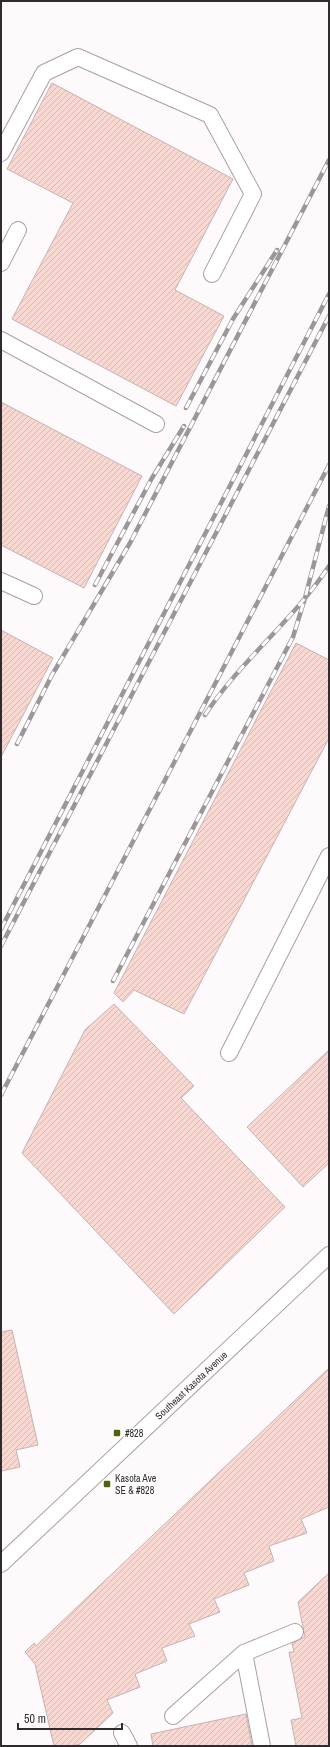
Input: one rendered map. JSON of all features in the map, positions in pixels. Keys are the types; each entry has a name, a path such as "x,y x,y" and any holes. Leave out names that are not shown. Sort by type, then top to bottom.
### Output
{"street":[{"path":"1,153 44,73 78,57 210,115 253,194 212,274"},
{"path":"3,255 18,230"},
{"path":"1,340 156,424"},
{"path":"1,581 34,596"},
{"path":"229,1053 329,856"},
{"name":"Southeast Kasota Avenue","path":"1,1564 329,1255"},
{"path":"173,1716 244,1653 295,1632"},
{"path":"244,1653 262,1746"}],"building":[{"path":"52,83 233,179 175,290 224,316 176,406 12,319 73,203 7,169"},
{"path":"1,402 142,476 84,588 1,545"},
{"path":"1,630 53,658 1,757"},
{"path":"296,643 329,660 329,738 184,1014 134,990 123,1002 114,993"},
{"path":"114,1004 194,1086 181,1098 285,1207 174,1314 22,1153 85,1030"},
{"path":"329,1050 329,1163 303,1187 247,1127"},
{"path":"12,1330 38,1445 16,1450 20,1467 1,1471 1,1332"},
{"path":"329,1368 329,1507 301,1519 307,1533 269,1546 274,1561 244,1573 249,1585 214,1599 220,1612 189,1624 195,1636 162,1648 167,1661 135,1674 140,1687 107,1700 113,1713 80,1744 72,1746 54,1746 35,1664 25,1652 34,1643 36,1646"},
{"path":"329,1573 329,1746 296,1746 291,1720 302,1718 289,1652 294,1652 292,1643 305,1637 298,1602"},
{"path":"246,1714 252,1746 153,1746 151,1734"}],"railway":[{"path":"17,744 52,675 130,543 329,160"},
{"path":"186,408 233,319 277,250"},
{"path":"1,929 329,294"},
{"path":"1,946 329,316"},
{"path":"95,585 152,478 184,426"},
{"path":"1,1095 329,465"},
{"path":"113,981 293,637 305,598 329,506"},
{"path":"205,715 219,695 299,605 329,566"}],"place":[{"name":"#828","path":"117,1433"},
{"name":"Kasota Ave SE & #828","path":"107,1484"}]}
